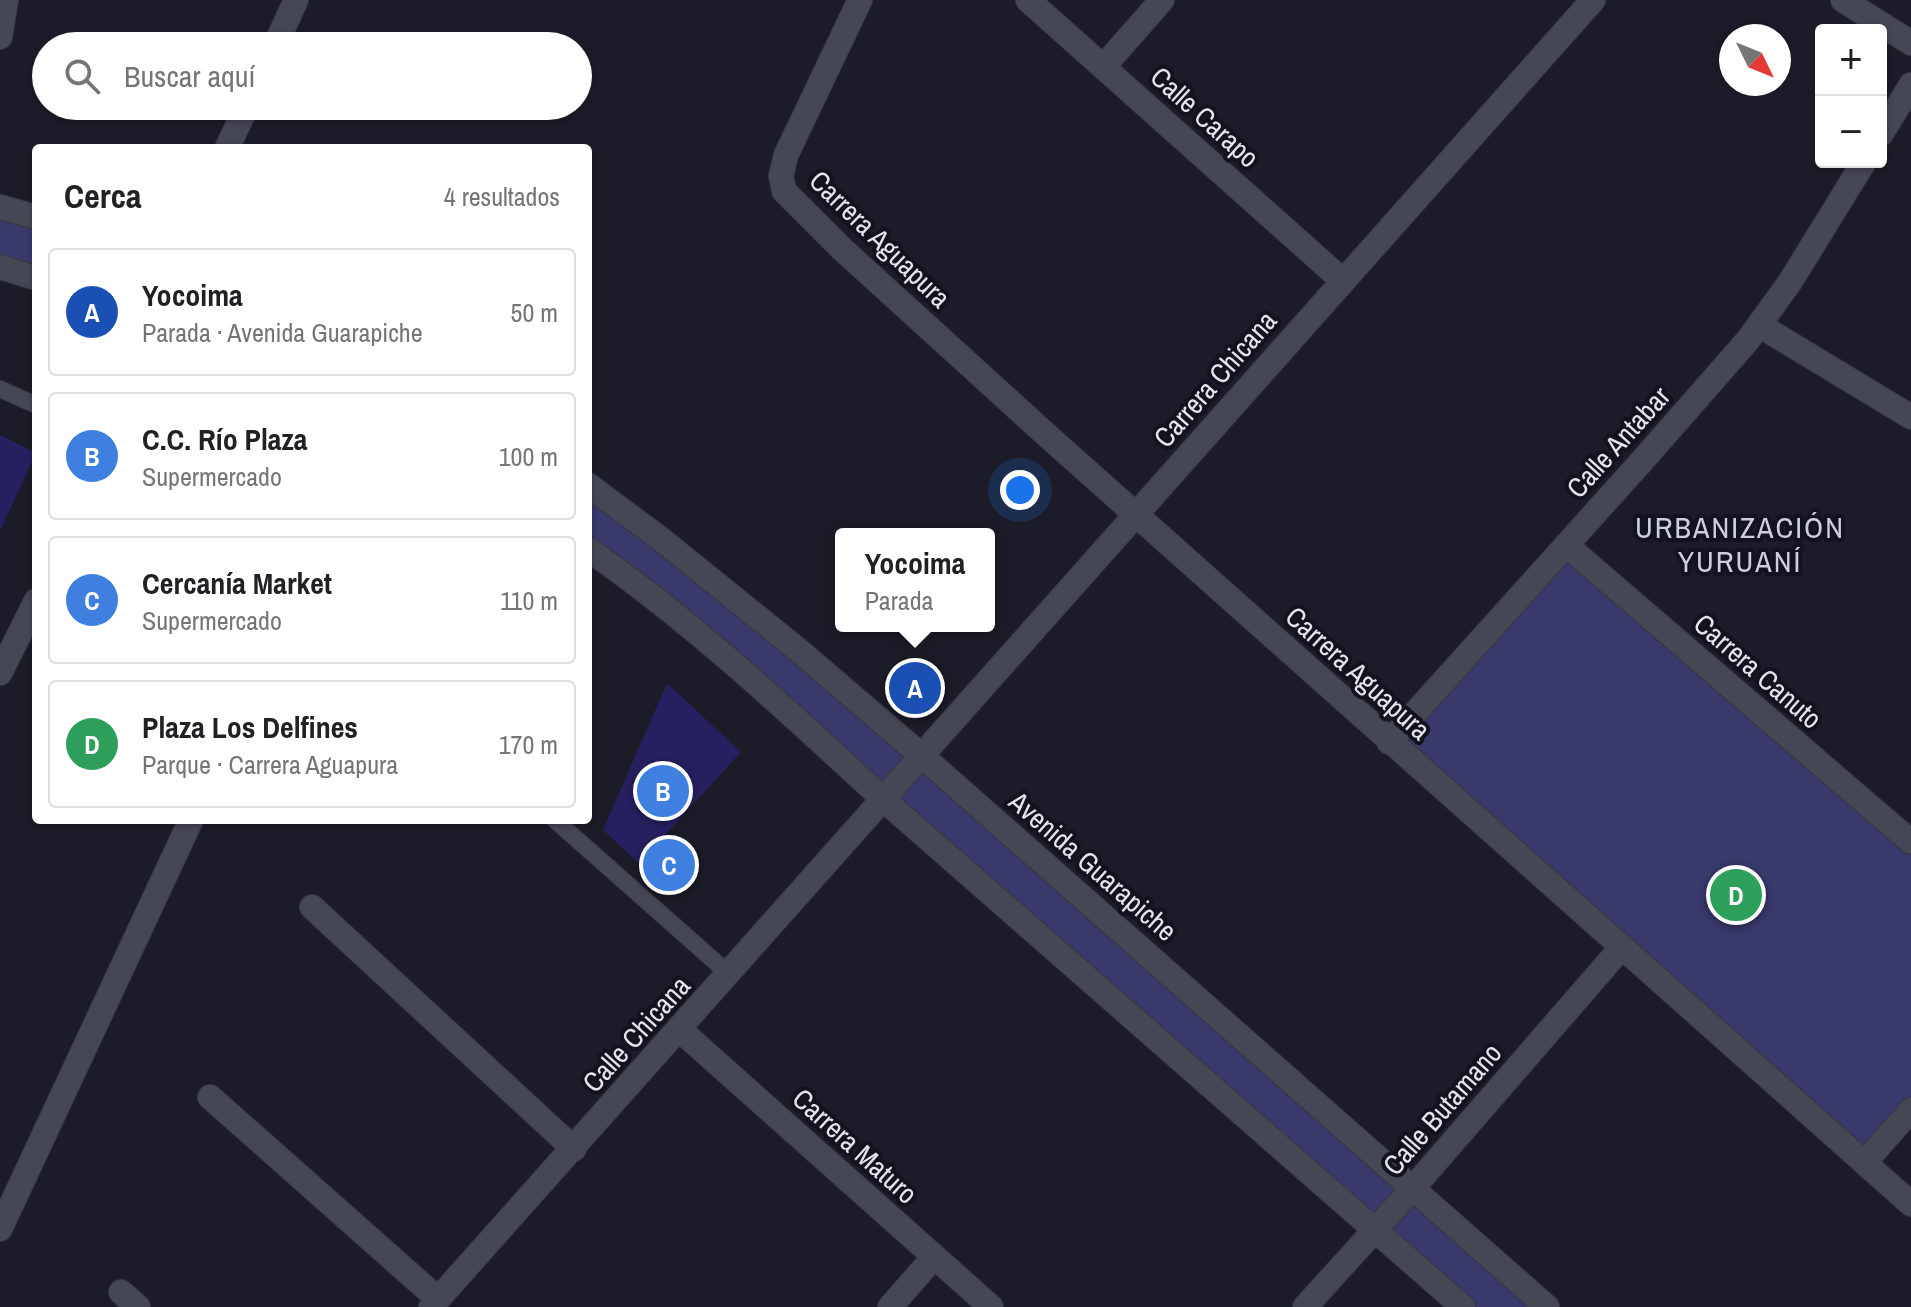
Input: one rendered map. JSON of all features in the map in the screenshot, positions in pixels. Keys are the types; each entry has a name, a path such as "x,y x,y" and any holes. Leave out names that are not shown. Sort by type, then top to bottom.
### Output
{"street":[{"path":"0,37 6,0"},
{"path":"281,32 296,0"},
{"name":"Carrera Aguapura","path":"860,0 786,155 781,176 784,191 1051,439 1911,1204"},
{"name":"Calle Carapo","path":"1028,0 1342,280"},
{"path":"1103,67 1162,0"},
{"name":"Carrera Chicana","path":"883,799 1593,0"},
{"path":"1843,0 1911,43"},
{"path":"1887,124 1911,85"},
{"path":"229,144 240,120"},
{"name":"Calle Antabar","path":"1389,742 1642,461 1759,325 1790,282 1860,168"},
{"path":"0,207 32,216"},
{"path":"0,267 32,277"},
{"path":"1759,325 1911,417"},
{"name":"Avenida Guarapiche","path":"592,488 776,631 922,756 1547,1307"},
{"name":"Carrera Canuto","path":"1566,545 1911,842"},
{"path":"592,552 791,713 883,799 1463,1307"},
{"path":"0,673 32,609"},
{"name":"Calle Chicana","path":"435,1303 883,799"},
{"path":"0,1229 189,824"},
{"path":"312,907 574,1149"},
{"name":"Calle Butamano","path":"1305,1307 1413,1188 1621,948"},
{"name":"Carrera Maturo","path":"680,1030 991,1307"},
{"path":"210,1097 435,1303"},
{"path":"1865,1162 1911,1110"},
{"path":"890,1307 934,1257"}],"lane":[{"path":"0,389 32,403"},
{"path":"560,824 729,974"}],"shaded area":[{"path":"0,207 32,216 32,277 0,267"},
{"path":"592,488 1547,1307 1463,1307 592,552"},
{"path":"1566,545 1911,842 1911,1110 1865,1162 1389,742"}],"building":[{"path":"0,435 32,451 32,462 0,531"},
{"path":"667,683 741,752 666,834 700,865 672,894 603,830"}],"place":[{"name":"Yocoima","path":"915,688"},
{"name":"C.C. Río Plaza","path":"663,791"},
{"name":"Cercanía Market","path":"669,865"},
{"name":"Plaza Los Delfines","path":"1736,895"}],"district":[{"name":"URBANIZACIÓN YURUANÍ","path":"1740,544"}]}
